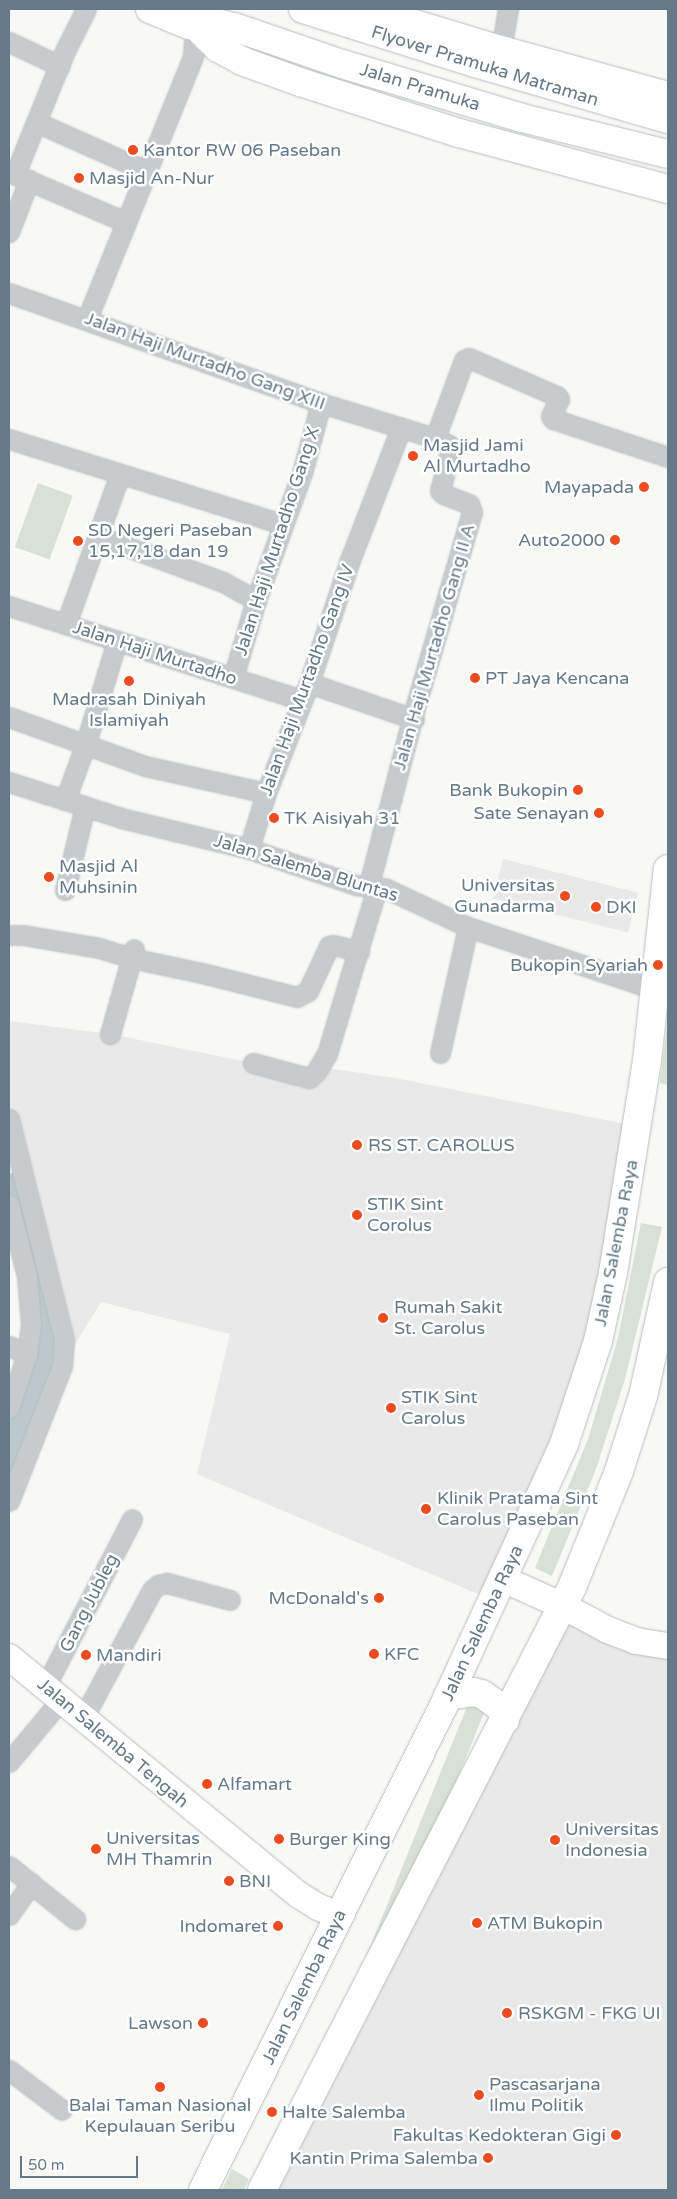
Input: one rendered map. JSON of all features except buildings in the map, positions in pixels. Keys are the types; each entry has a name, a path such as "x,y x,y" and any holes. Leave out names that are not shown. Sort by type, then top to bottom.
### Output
{"main road":[{"path":"236,9 667,154"},
{"name":"Flyover Pramuka Matraman","path":"303,9 501,71 668,119"},
{"path":"364,9 500,50 668,96"},
{"name":"Jalan Pramuka","path":"179,21 202,20 234,27 342,64 522,118 667,154"},
{"path":"179,21 242,46 410,100 543,138"},
{"path":"179,21 218,48 242,61 309,85 459,133 668,189"},
{"name":"Jalan Salemba Raya","path":"203,2190 448,1696 564,1444 598,1341 613,1273 638,1124 668,869"},
{"path":"262,2190 563,1606 619,1471 643,1396 668,1282"},
{"path":"503,1579 563,1606 608,1630 636,1641 668,1646"},
{"name":"Jalan Salemba Tengah","path":"9,1657 82,1720 299,1895 318,1907 339,1916"},
{"path":"448,1696 473,1692 482,1694 500,1708 505,1720"}],"street":[{"path":"9,232 18,175 36,122 86,9"},
{"path":"500,50 508,9"},
{"path":"87,319 192,56 179,21"},
{"path":"9,42 60,66"},
{"path":"36,122 146,171"},
{"path":"18,175 125,222"},
{"name":"Jalan Haji Murtadho Gang XIII","path":"9,293 321,403 401,428"},
{"path":"401,428 436,438 464,360 469,358 557,396 559,399 551,416 553,419 668,458"},
{"name":"Jalan Haji Murtadho Gang X","path":"233,678 256,600 302,473 321,403"},
{"name":"Jalan Haji Murtadho Gang IV","path":"249,849 266,793 309,682 350,560 401,428"},
{"name":"Jalan Haji Murtadho Gang II A","path":"253,1063 309,1078 316,1072 327,1054 359,951 374,888 371,876 472,512 469,504 443,494 440,491 451,449 449,445 436,438"},
{"path":"9,439 282,524"},
{"path":"66,624 120,474"},
{"path":"98,536 223,582 256,600"},
{"name":"Jalan Haji Murtadho","path":"9,606 301,700"},
{"path":"65,800 85,746 117,641"},
{"path":"309,682 414,719"},
{"path":"9,717 85,746 145,766 266,793"},
{"name":"Jalan Salemba Bluntas","path":"9,782 121,818 249,849 374,888 387,890 468,927 654,989"},
{"path":"65,890 85,806"},
{"path":"440,1053 468,927"},
{"path":"9,935 67,941 133,954 297,997 308,991 329,946 333,945 359,951"},
{"path":"110,1034 133,954"},
{"path":"9,1119 64,1339 62,1366 9,1501"},
{"path":"9,1205 27,1276 31,1325 27,1354 9,1408"},
{"path":"9,1346 27,1354"},
{"name":"Gang Jubleg","path":"9,1762 52,1694 132,1519"},
{"path":"82,1720 152,1590 158,1585 168,1583 230,1600"},
{"path":"9,1866 75,1919"},
{"path":"9,1915 31,1883"},
{"path":"9,2070 62,2110"}],"shaded area":[{"path":"38,483 73,496 50,560 15,547"},
{"name":"Universitas Gunadarma","path":"503,859 638,893 628,932 493,899"},
{"path":"668,1017 668,1085 660,1083"},
{"name":"Rumah Sakit St. Carolus","path":"9,1021 110,1034 253,1063 309,1078 319,1067 395,1078 635,1126 597,1343 492,1600 197,1474 230,1334 101,1302 62,1366 9,1119"},
{"path":"641,1223 662,1227 625,1379 596,1469 552,1576 535,1568 588,1439 618,1338"},
{"name":"Universitas Indonesia","path":"563,1606 668,1641 668,2190 263,2190"},
{"path":"473,1692 490,1699 368,1999 352,1992"},
{"path":"232,2169 249,2179 244,2190 222,2190"}],"waterway":[{"path":"9,1187 51,1342 34,1396 9,1461"}],"place":[{"name":"Kantor RW 06 Paseban","path":"133,150"},
{"name":"Masjid An-Nur","path":"79,178"},
{"name":"Masjid Jami Al Murtadho","path":"413,456"},
{"name":"Mayapada","path":"644,487"},
{"name":"Auto2000","path":"615,540"},
{"name":"SD Negeri Paseban 15,17,18 dan 19","path":"78,541"},
{"name":"PT Jaya Kencana","path":"475,678"},
{"name":"Madrasah Diniyah Islamiyah","path":"129,681"},
{"name":"Bank Bukopin","path":"578,790"},
{"name":"Sate Senayan","path":"599,813"},
{"name":"TK Aisiyah 31","path":"274,818"},
{"name":"Masjid Al Muhsinin","path":"49,877"},
{"name":"Universitas Gunadarma","path":"565,896"},
{"name":"DKI","path":"596,907"},
{"name":"Bukopin Syariah","path":"658,965"},
{"name":"RS ST. CAROLUS","path":"357,1145"},
{"name":"STIK Sint Corolus","path":"357,1215"},
{"name":"Rumah Sakit St. Carolus","path":"383,1318"},
{"name":"STIK Sint Carolus","path":"391,1408"},
{"name":"Klinik Pratama Sint Carolus Paseban","path":"426,1509"},
{"name":"McDonald's","path":"379,1598"},
{"name":"KFC","path":"374,1654"},
{"name":"Mandiri","path":"86,1655"},
{"name":"Alfamart","path":"207,1784"},
{"name":"Burger King","path":"279,1839"},
{"name":"Universitas Indonesia","path":"555,1840"},
{"name":"Universitas MH Thamrin","path":"96,1849"},
{"name":"BNI","path":"229,1881"},
{"name":"ATM Bukopin","path":"477,1923"},
{"name":"Indomaret","path":"278,1926"},
{"name":"RSKGM - FKG UI","path":"507,2013"},
{"name":"Lawson","path":"203,2023"},
{"name":"Balai Taman Nasional Kepulauan Seribu","path":"160,2087"},
{"name":"Pascasarjana Ilmu Politik","path":"479,2095"},
{"name":"Halte Salemba","path":"272,2112"},
{"name":"Fakultas Kedokteran Gigi","path":"616,2135"},
{"name":"Kantin Prima Salemba","path":"488,2158"}]}
